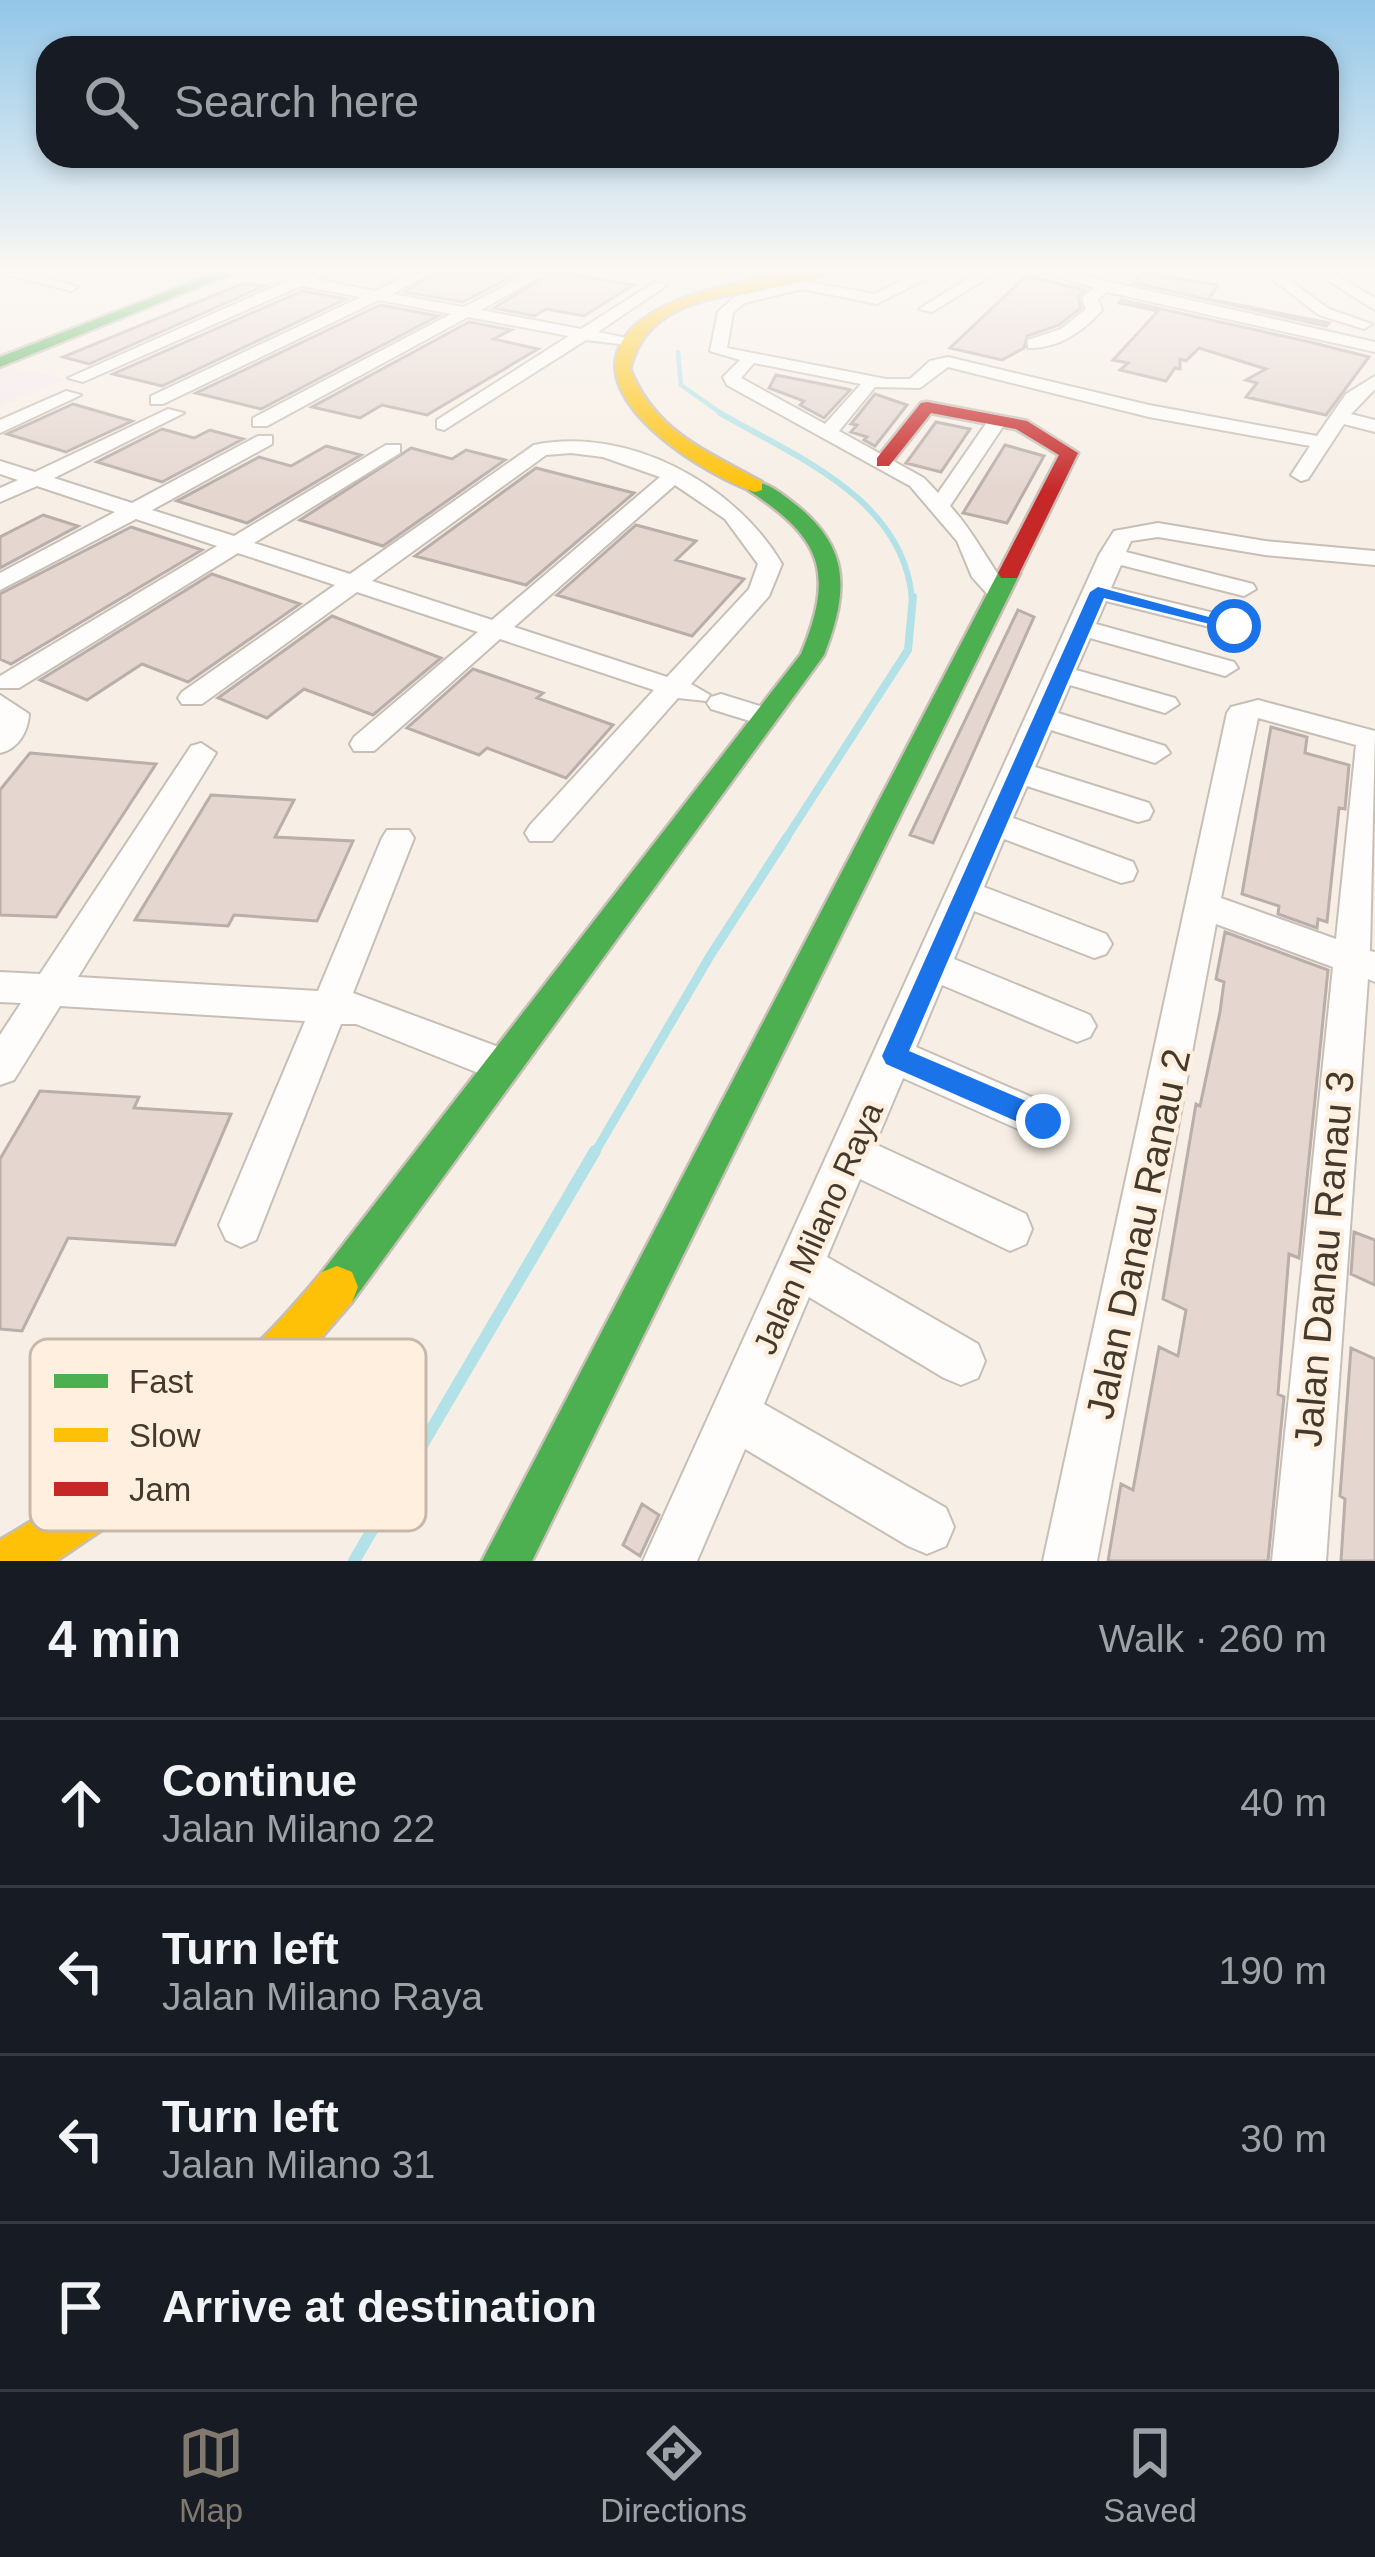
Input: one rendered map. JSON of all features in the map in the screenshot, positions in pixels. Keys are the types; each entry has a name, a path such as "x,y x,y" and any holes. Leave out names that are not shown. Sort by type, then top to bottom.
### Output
{"street":[{"path":"0,362 41,346"},
{"path":"0,427 160,346"},
{"path":"0,496 280,346"},
{"path":"0,583 135,510 408,346"},
{"path":"444,424 564,346"},
{"path":"294,1339 812,656 834,610 836,576 817,531 652,422 633,402 621,377 629,346"},
{"path":"719,346 718,350 844,378 904,385 918,382 936,365 948,362 1149,411 1321,442"},
{"path":"746,364 733,381 917,482 968,539 980,572 998,591"},
{"path":"777,405 807,376"},
{"path":"1301,475 1362,388 1375,381"},
{"path":"828,432 867,388"},
{"path":"506,1561 804,983 1069,453 1021,425 927,406 883,462"},
{"path":"1340,417 1375,426"},
{"path":"940,505 999,418"},
{"path":"0,744 14,728 15,714 4,693 393,448"},
{"path":"192,698 541,449 596,449 674,475 741,521 761,542 770,564 760,591 541,832"},
{"path":"0,467 763,716"},
{"path":"364,744 674,475"},
{"path":"1244,589 1111,555 1122,536 1158,530 1317,569 1375,557"},
{"name":"Jalan Milano Raya","path":"670,1561 803,1268 1111,555"},
{"path":"1098,592 1234,626"},
{"path":"1083,628 1226,668"},
{"path":"1061,674 1165,704"},
{"name":"Jalan Danau Ranau 2","path":"1070,1561 1241,713 1258,709 1373,740"},
{"path":"1042,718 1155,753"},
{"name":"Jalan Danau Ranau 3","path":"1299,1561 1362,963 1373,740"},
{"path":"0,1068 201,753"},
{"path":"1017,772 1138,811"},
{"path":"996,824 1121,872"},
{"path":"241,1225 398,838"},
{"path":"966,894 1094,944"},
{"path":"1205,906 1362,963"},
{"path":"934,966 1077,1026"},
{"path":"0,987 333,1005 381,1016 501,1065"},
{"path":"895,1056 1043,1121"},
{"path":"852,1154 1010,1229"},
{"path":"803,1268 961,1361"},
{"path":"735,1415 927,1527"},
{"path":"10,1561 65,1531"}],"shaded area":[{"path":"11,367 65,379 0,407 0,371"}],"building":[{"path":"90,346 130,346 89,364 63,357"},
{"path":"177,346 247,346 162,386 113,374"},
{"path":"295,346 381,346 261,409 196,393"},
{"path":"425,346 538,349 427,415 382,405 360,418 312,407"},
{"path":"952,346 1025,346 1002,360"},
{"path":"1126,346 1325,346 1369,357 1326,415 1246,397 1257,383 1246,380 1266,369 1199,348 1186,361 1180,359 1180,369 1175,368 1166,381 1120,370 1128,363 1113,360"},
{"path":"776,375 850,390 824,418 800,405 804,401 769,388"},
{"path":"875,394 907,405 875,446 864,440 867,437 851,432 857,425 851,424"},
{"path":"73,404 132,421 66,452 7,434"},
{"path":"936,422 970,429 941,472 906,463"},
{"path":"162,429 194,438 210,430 243,439 162,482 97,462"},
{"path":"1005,445 1044,456 1007,523 963,513"},
{"path":"326,446 361,455 247,523 177,501 259,457 291,466"},
{"path":"411,448 452,459 466,450 505,460 383,546 300,520"},
{"path":"536,468 634,493 526,585 415,556"},
{"path":"43,515 78,526 0,568 0,537"},
{"path":"636,525 696,541 676,560 744,579 692,636 557,595"},
{"path":"131,527 202,550 11,664 0,659 0,594"},
{"path":"212,574 300,604 188,682 142,664 87,700 40,680"},
{"path":"1018,610 1034,617 933,843 910,835"},
{"path":"332,616 441,658 373,715 304,689 267,718 218,698"},
{"path":"473,669 543,693 537,698 613,725 566,778 487,748 479,755 407,728"},
{"path":"1271,727 1307,737 1305,753 1349,765 1345,809 1339,808 1327,922 1318,919 1317,928 1278,914 1279,906 1242,894"},
{"path":"30,753 156,764 56,917 0,915 0,790"},
{"path":"211,795 294,800 275,837 353,841 317,921 234,915 228,926 135,920"},
{"path":"1225,932 1328,970 1299,1258 1289,1254 1278,1394 1284,1397 1268,1561 1108,1561 1121,1484 1133,1490 1159,1347 1178,1356 1186,1310 1163,1299 1196,1104 1200,1106 1220,1012 1224,982 1216,979"},
{"path":"40,1091 139,1097 134,1108 231,1114 175,1245 68,1238 22,1331 0,1329 0,1159"},
{"path":"1354,1232 1375,1240 1375,1285 1351,1274"},
{"path":"1351,1348 1375,1359 1375,1561 1341,1561 1345,1499 1340,1496"},
{"path":"642,1504 659,1515 640,1556 623,1545"}],"waterway":[{"path":"678,352 681,385 724,415"},
{"path":"720,413 724,415"},
{"path":"724,415 812,465 868,508 890,534 905,565 912,600"},
{"path":"785,840 908,650 913,597"},
{"path":"594,1154 710,956 787,837"},
{"path":"426,1439 595,1151"},
{"path":"354,1561 372,1531"}],"traffic: fast":[{"path":"0,362 41,346"},
{"path":"337,1287 812,655 830,600 827,556 802,520 755,486"},
{"path":"506,1561 1009,573"}],"traffic: slow":[{"path":"628,346 622,369 646,415 690,450 755,486"},
{"path":"294,1339 337,1287"},
{"path":"10,1561 61,1531"}],"traffic: jam":[{"path":"883,462 927,407 1021,425 1069,453 1009,573"}],"route":[{"path":"1043,1121 895,1056 1098,592 1234,626"}]}
